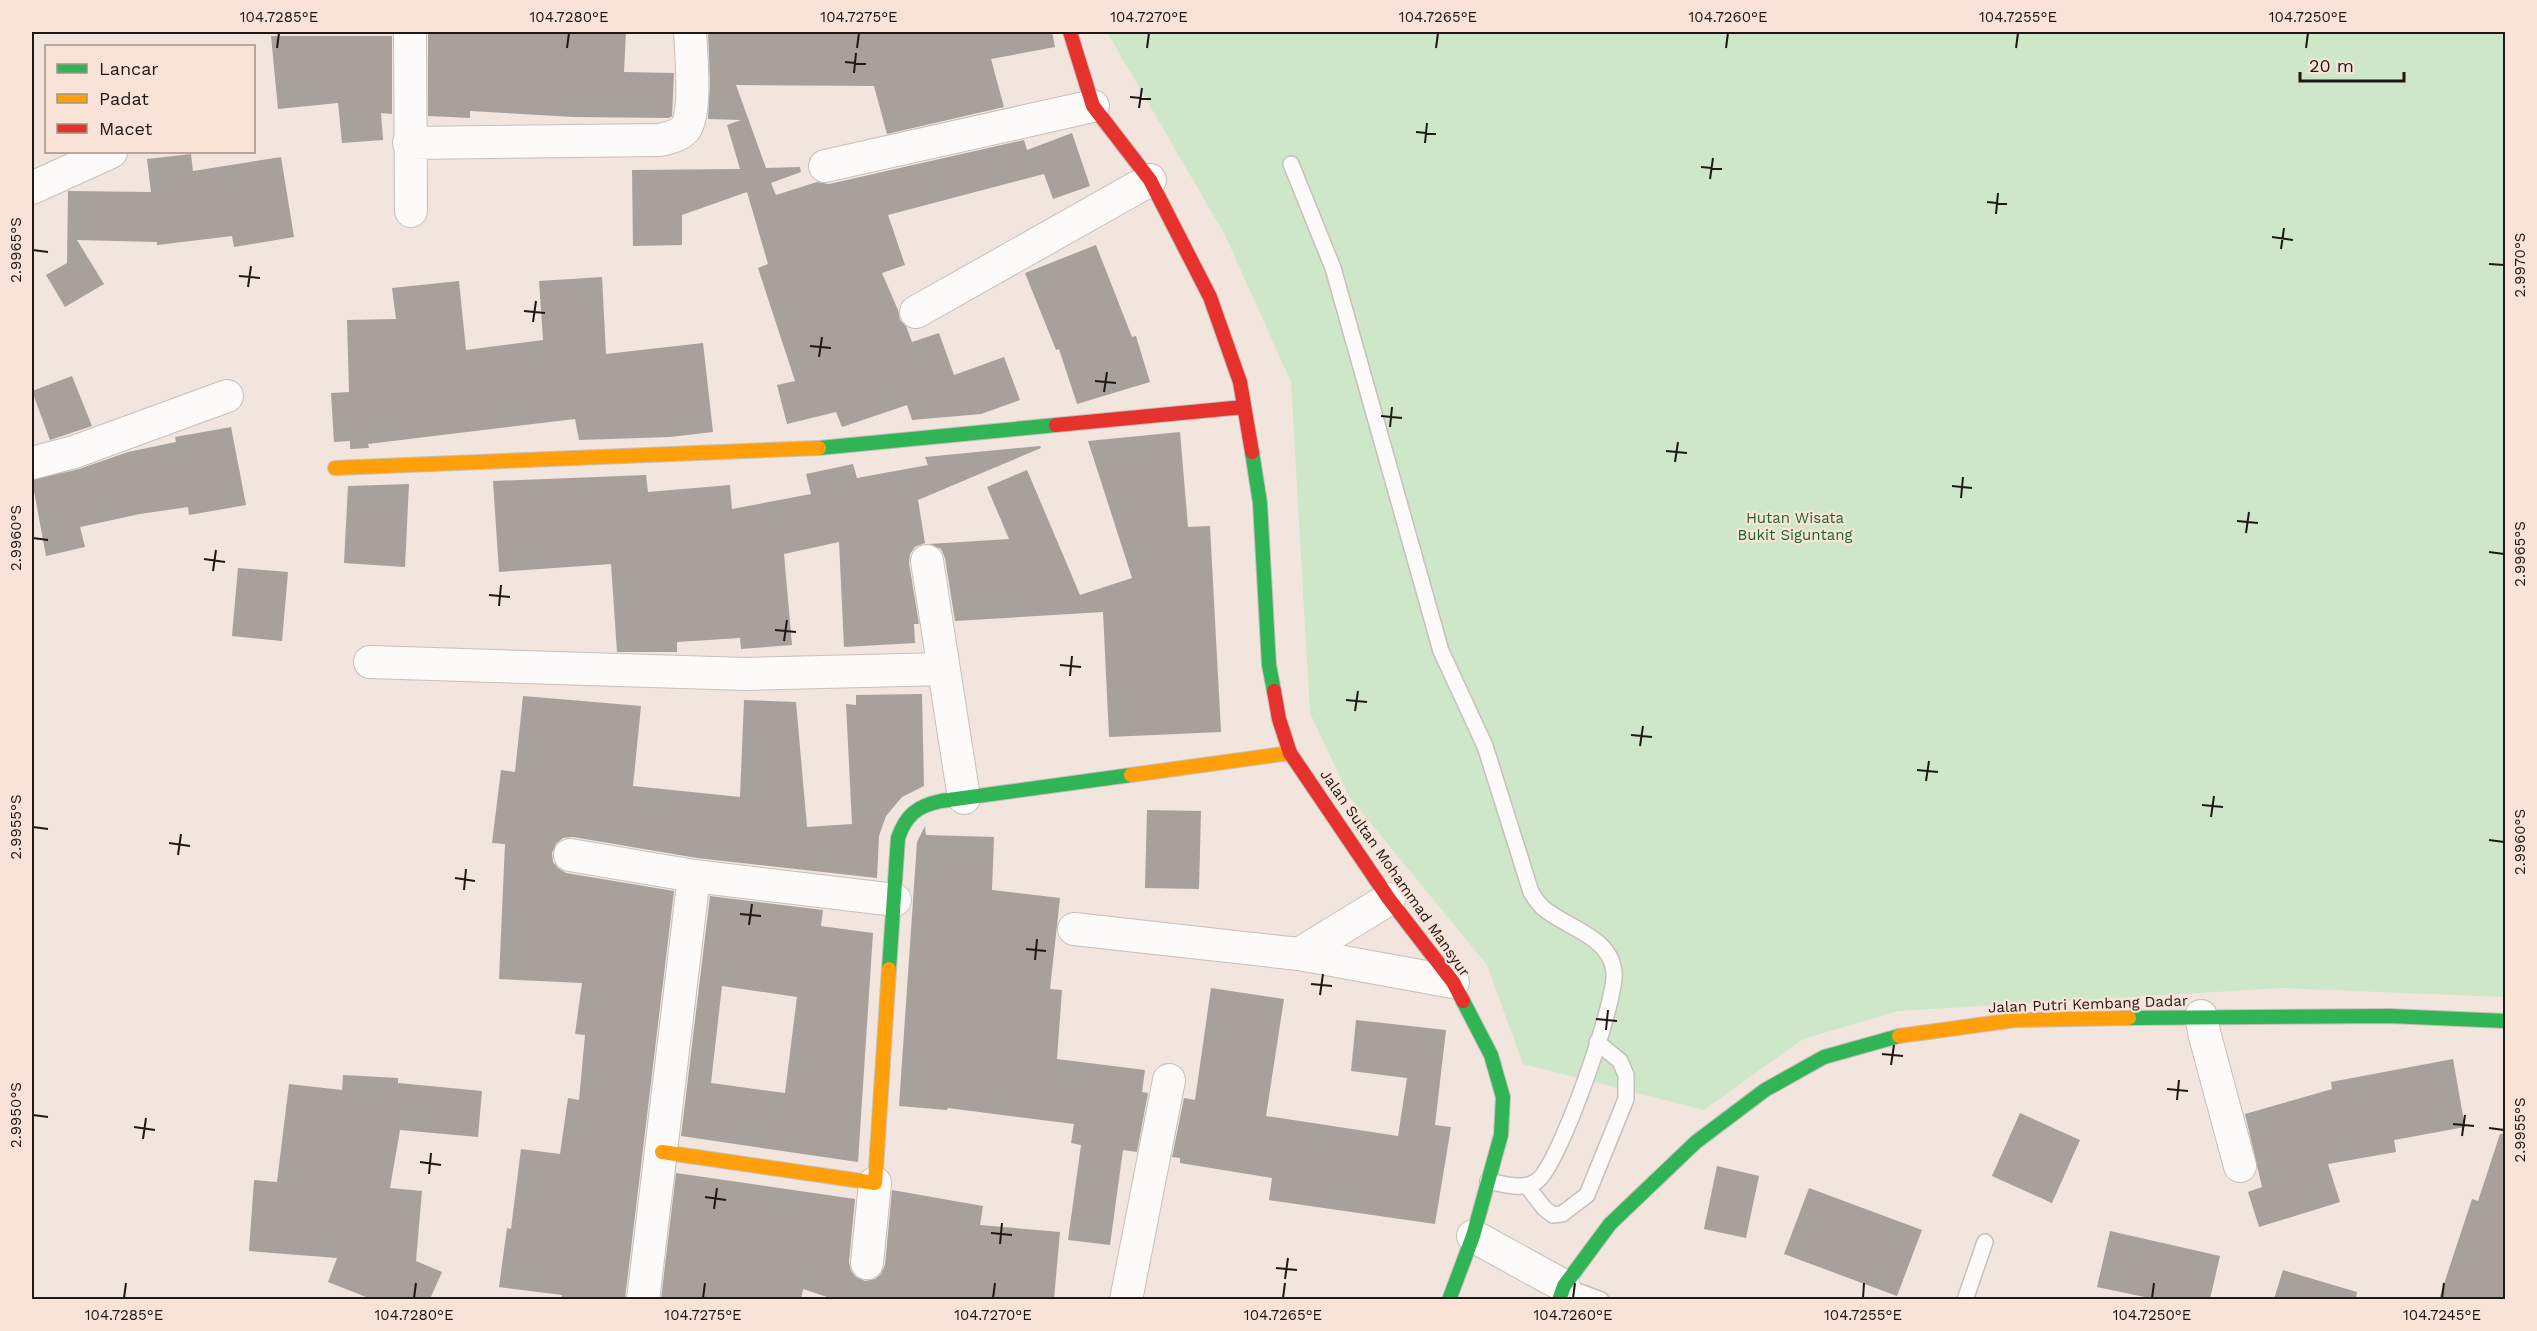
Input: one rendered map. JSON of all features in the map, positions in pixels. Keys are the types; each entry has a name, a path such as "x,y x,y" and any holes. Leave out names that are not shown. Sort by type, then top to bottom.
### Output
{"street":[{"path":"410,32 411,211"},
{"path":"409,143 660,140 676,136 686,129 690,119 693,89 690,32"},
{"name":"Jalan Sultan Mohammad Mansyur","path":"1070,32 1093,106 1150,180 1210,297 1240,382 1260,503 1269,665 1279,718 1290,753 1389,899 1453,982 1491,1055 1503,1096 1501,1136 1473,1236 1449,1299"},
{"path":"825,166 1093,106"},
{"path":"32,188 109,153"},
{"path":"916,312 1150,180"},
{"path":"32,463 74,452 227,396"},
{"path":"335,468 788,451 1244,407"},
{"path":"927,561 964,798"},
{"path":"370,662 746,674 944,669"},
{"path":"867,1263 875,1183 898,838 910,811 923,806 964,798 1290,753"},
{"path":"570,855 694,876 895,900"},
{"path":"643,1299 694,876"},
{"path":"1299,954 1389,899"},
{"path":"1074,929 1299,954 1453,982"},
{"path":"2201,1016 2240,1166"},
{"name":"Jalan Putri Kembang Dadar","path":"1562,1293 1610,1224 1696,1142 1765,1090 1824,1057 1901,1035 2015,1020 2201,1016 2389,1016 2505,1021"},
{"path":"1126,1299 1169,1080"},
{"path":"662,1152 875,1183"},
{"path":"1473,1236 1562,1293"}],"lane":[{"path":"1291,164 1333,268 1441,651 1485,746 1531,892 1542,907 1586,934 1608,953 1614,972 1606,1018 1574,1109 1548,1167 1539,1180 1527,1186 1488,1181"},
{"path":"1527,1186 1544,1208 1553,1215 1562,1214 1587,1195 1626,1100 1626,1075 1620,1061 1597,1042"},
{"path":"1965,1299 1985,1242"},
{"path":"1562,1293 1601,1299"}],"green space":[{"name":"Hutan Wisata Bukit Siguntang","path":"1107,32 2505,32 2505,997 2282,988 1898,1011 1803,1039 1704,1110 1523,1064 1487,965 1350,798 1310,713 1291,382 1225,235"}],"building":[{"path":"428,32 626,32 624,72 674,73 672,116 669,118 574,117 470,111 470,118 428,116"},
{"path":"708,32 1052,32 1055,47 991,59 1004,107 887,134 874,86 736,85 766,168 800,167 801,172 771,183 776,195 817,182 829,184 1024,140 1027,150 1072,133 1090,186 1053,199 1044,174 888,215 905,265 882,273 900,320 906,326 912,342 939,333 954,375 1004,357 1020,400 981,414 912,420 907,405 842,427 836,412 787,424 777,385 795,381 758,268 768,264 747,192 682,215 682,245 633,246 632,170 740,169 727,125 741,120 708,119 710,83"},
{"path":"271,36 392,36 392,114 381,113 383,140 342,143 338,103 278,109"},
{"path":"191,154 193,171 281,157 294,237 234,247 232,236 157,245 157,242 77,240 104,284 65,307 46,275 67,263 68,191 151,192 147,159"},
{"path":"1096,245 1132,337 1136,336 1150,382 1077,404 1059,349 1056,350 1025,273"},
{"path":"602,277 606,354 703,343 713,432 670,437 579,440 575,419 368,444 369,448 350,449 350,441 334,442 331,393 349,392 347,320 396,319 392,288 459,281 466,350 543,340 539,281"},
{"path":"72,376 92,426 50,440 32,391"},
{"path":"231,427 246,505 189,515 188,507 140,514 80,527 85,547 46,556 32,480 79,469 128,452 176,442 175,437"},
{"path":"1180,432 1188,527 1210,526 1221,732 1109,737 1103,612 955,621 945,558 941,549 929,544 1009,539 987,487 1027,470 1080,595 1132,578 1088,441"},
{"path":"1040,446 1041,448 918,500 925,543 915,547 910,554 909,563 919,624 914,624 915,643 844,647 839,542 784,554 792,645 741,649 740,638 677,642 677,652 617,652 611,564 499,572 493,481 646,475 648,492 730,485 732,509 811,494 806,474 853,464 857,478 928,465 925,457"},
{"path":"409,484 405,567 344,563 348,486"},
{"path":"238,568 288,572 282,641 232,636"},
{"path":"922,694 924,786 902,797 886,816 879,836 877,878 697,858 573,837 563,838 556,844 552,853 553,862 566,873 674,891 625,1299 561,1299 562,1295 499,1287 507,1228 511,1229 521,1149 560,1154 568,1098 579,1100 585,1035 575,1034 582,983 499,979 505,844 492,843 501,770 515,772 523,696 641,706 633,786 740,797 744,700 796,702 807,827 852,824 846,704 856,705 856,695"},
{"path":"1147,810 1201,811 1199,889 1145,888"},
{"path":"925,826 926,835 994,837 992,890 1060,898 1050,989 1062,990 1057,1059 1145,1070 1142,1092 1148,1093 1137,1152 1123,1150 1110,1245 1068,1240 1081,1145 1071,1143 1074,1124 948,1108 947,1110 899,1106 917,842"},
{"path":"710,896 823,910 821,926 873,933 858,1162 681,1136","holes":["722,986 797,997 785,1093 711,1083"]},
{"path":"1211,988 1284,999 1266,1116 1398,1136 1407,1078 1351,1071 1356,1020 1446,1030 1435,1125 1451,1127 1435,1224 1269,1200 1272,1178 1180,1163 1180,1158 1172,1157 1184,1098 1195,1100"},
{"path":"2453,1059 2465,1127 2394,1140 2396,1152 2328,1164 2340,1202 2259,1227 2248,1192 2262,1187 2245,1114 2332,1089 2331,1082"},
{"path":"343,1075 398,1078 398,1083 482,1091 478,1137 400,1130 390,1188 422,1191 416,1261 442,1272 430,1299 371,1299 328,1282 337,1258 249,1251 254,1180 277,1182 289,1084 342,1090"},
{"path":"2020,1113 2080,1140 2052,1203 1992,1176"},
{"path":"2500,1134 2505,1134 2505,1299 2439,1299 2472,1199 2478,1201"},
{"path":"1717,1166 1759,1176 1746,1238 1704,1229"},
{"path":"676,1173 855,1199 849,1262 851,1271 856,1277 865,1281 875,1279 881,1274 885,1265 892,1190 983,1206 980,1225 1060,1232 1054,1299 833,1299 803,1289 801,1299 661,1299"},
{"path":"1809,1188 1922,1230 1897,1296 1784,1254"},
{"path":"2110,1231 2220,1256 2210,1299 2154,1299 2097,1287"},
{"path":"2283,1270 2357,1292 2356,1299 2274,1299"}],"traffic: fast":[{"path":"819,448 1056,425"},
{"path":"1252,452 1260,503 1269,665 1274,691"},
{"path":"889,969 898,838 913,813 941,801 1131,775"},
{"path":"1449,1300 1473,1236 1501,1135 1503,1097 1491,1055 1463,1001"},
{"path":"2129,1018 2389,1016 2506,1021"},
{"path":"1559,1300 1564,1286 1610,1224 1696,1142 1765,1090 1824,1057 1899,1036"}],"traffic: slow":[{"path":"335,468 819,448"},
{"path":"1131,775 1290,753"},
{"path":"662,1152 875,1183 889,969"},
{"path":"1899,1036 2015,1020 2129,1018"}],"traffic: jam":[{"path":"1070,32 1093,106 1150,180 1210,297 1240,382 1252,452"},
{"path":"1056,425 1244,407"},
{"path":"1274,691 1279,719 1290,753 1389,899 1453,982 1463,1001"}]}
